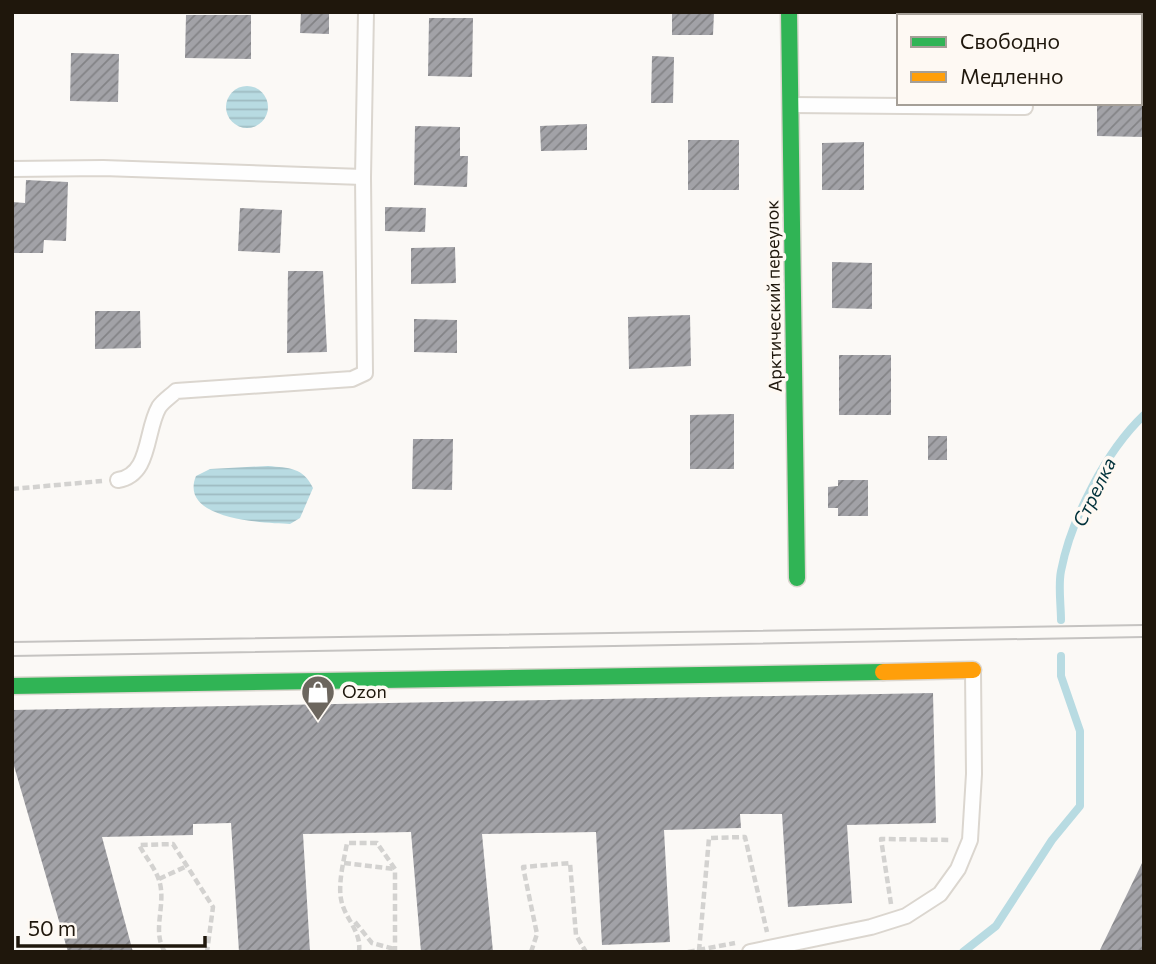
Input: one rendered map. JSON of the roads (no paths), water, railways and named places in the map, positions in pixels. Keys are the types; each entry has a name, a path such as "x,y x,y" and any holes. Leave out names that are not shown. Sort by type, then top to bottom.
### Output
{"street":[{"name":"Арктический переулок","path":"789,12 797,578"},
{"path":"12,686 973,670"}],"lane":[{"path":"118,480 128,478 139,470 160,405 176,391 352,380 365,373 363,177 366,12"},
{"path":"790,105 1025,107"},
{"path":"12,169 103,168 363,177"},
{"path":"750,944 871,927 906,916 940,894 958,869 970,840 974,775 973,670"}],"water":[{"path":"247,86 262,92 268,107 262,122 247,128 232,122 226,107 232,92"},
{"path":"268,466 300,472 313,488 300,518 290,524 227,516 200,502 194,491 196,476 210,469"}],"waterway":[{"name":"Стрелка","path":"1061,620 1060,577 1073,530 1104,466 1116,447 1144,415"},
{"path":"963,952 996,926 1052,840 1080,806 1080,731 1061,676 1061,656"}],"tram line":[{"path":"12,642 1144,625"},
{"path":"12,656 1144,637"}],"place":[{"name":"Ozon","path":"318,722"}]}
